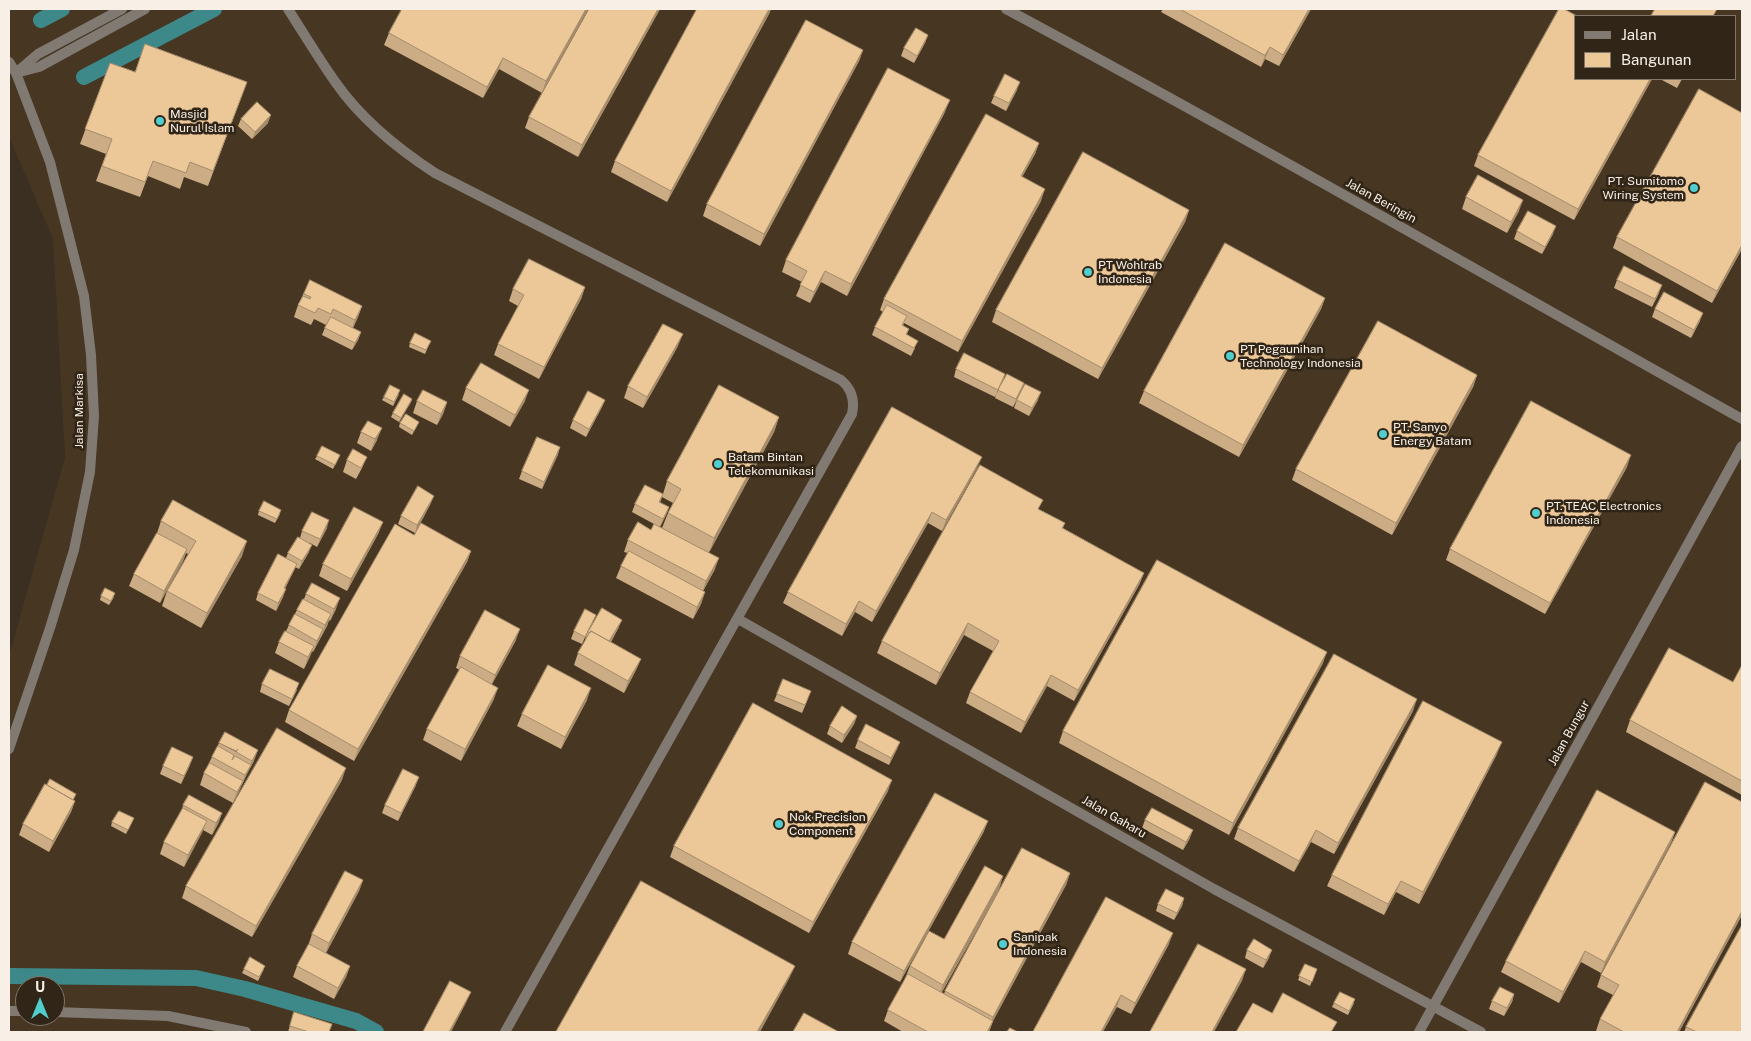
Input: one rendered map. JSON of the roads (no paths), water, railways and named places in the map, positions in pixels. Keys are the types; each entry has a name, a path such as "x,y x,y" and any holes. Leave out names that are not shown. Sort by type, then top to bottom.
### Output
{"street":[{"path":"16,73 38,54 122,9"},
{"path":"16,73 40,67 146,9"},
{"path":"288,9 336,85 380,132 410,157 435,174 848,386 854,404 852,414 505,1032"},
{"name":"Jalan Beringin","path":"1006,9 1427,241 1525,299 1742,419"},
{"name":"Jalan Markisa","path":"9,62 16,73 50,162 84,296 91,356 94,416 90,472 74,550 9,749"},
{"name":"Jalan Bungur","path":"1419,1032 1742,446"},
{"name":"Jalan Gaharu","path":"738,619 1196,879 1481,1032"},
{"path":"65,1012 168,1016 246,1032"}],"waterway":[{"path":"41,20 62,9"},
{"path":"84,77 214,9"},
{"path":"9,976 196,978 245,989 356,1021 376,1032"}],"place":[{"name":"Masjid Nurul Islam","path":"160,121"},
{"name":"PT. Sumitomo Wiring System","path":"1694,188"},
{"name":"PT Wohlrab Indonesia","path":"1088,272"},
{"name":"PT Pegaunihan Technology Indonesia","path":"1230,356"},
{"name":"PT. Sanyo Energy Batam","path":"1383,434"},
{"name":"Batam Bintan Telekomunikasi","path":"718,464"},
{"name":"PT. TEAC Electronics Indonesia","path":"1536,513"},
{"name":"Nok Precision Component","path":"779,824"},
{"name":"Sanipak Indonesia","path":"1003,944"}]}
